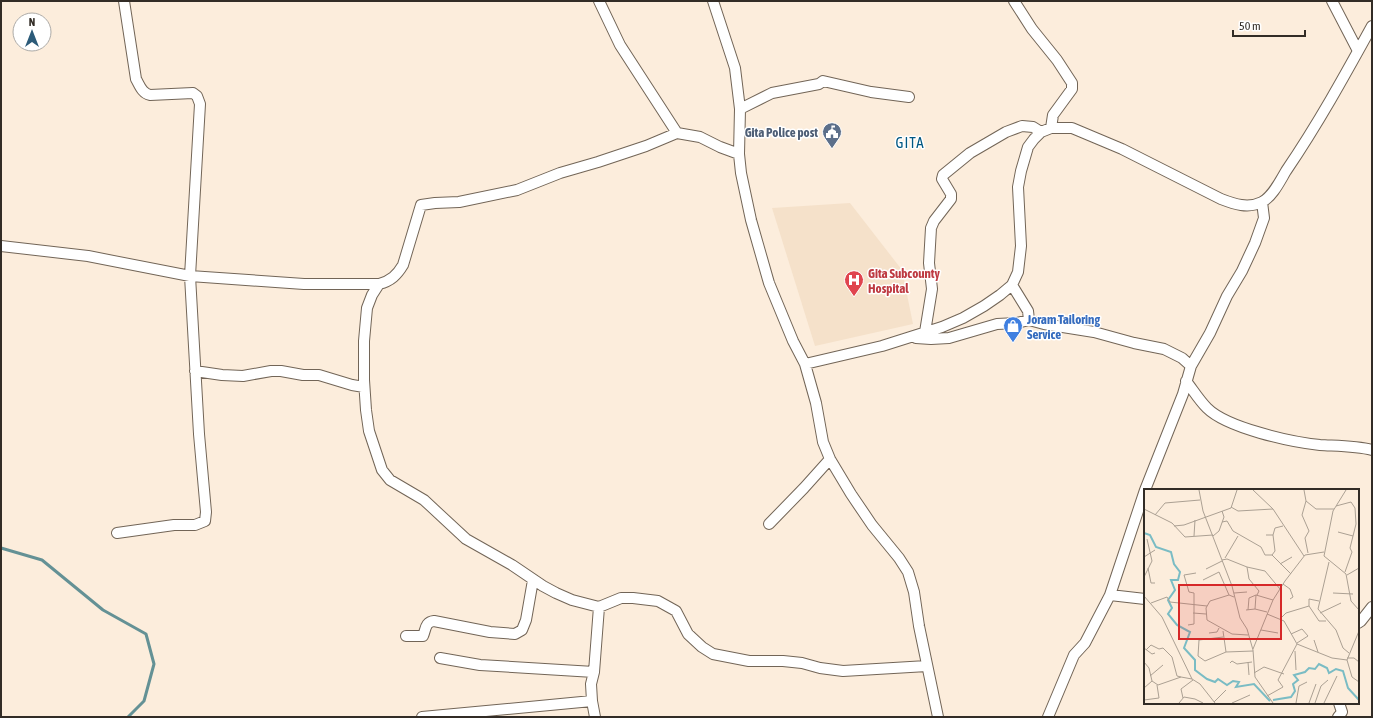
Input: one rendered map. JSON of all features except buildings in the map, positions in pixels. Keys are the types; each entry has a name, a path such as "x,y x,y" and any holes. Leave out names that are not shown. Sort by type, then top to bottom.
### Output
{"street":[{"path":"118,533 174,525 195,525 205,521 206,512 195,371 190,276 200,104 197,96 193,93 145,94 136,79 124,1"},
{"path":"599,1 620,46 677,132"},
{"path":"713,1 735,68 740,109 738,154 741,173 751,220 769,283 793,341 805,364 816,403 823,442 830,459 872,525 899,558 908,572 914,592 919,626 938,717"},
{"path":"805,364 882,346 942,327 963,318 1000,295 1012,285 1018,272 1020,246 1018,187 1024,158 1028,147 1034,139 1046,130 1053,115 1072,88 1072,83 1057,60 1032,30 1014,1"},
{"path":"1332,1 1358,51"},
{"path":"925,332 932,289 929,263 931,228 934,221 951,199 951,194 942,179 943,175 970,153 1006,132 1022,126 1046,130 1072,128 1122,150 1235,205 1247,206 1262,202 1272,193 1303,146 1372,26"},
{"path":"740,109 772,93 819,84 823,81 871,92 909,97"},
{"path":"1,246 88,256 190,276 304,284 379,284 393,278 403,265 421,205 459,202 517,190 560,173 646,146 677,132 700,137 738,154"},
{"path":"1145,489 1183,394 1191,366 1207,339 1227,296 1242,271 1255,243 1264,218 1262,202"},
{"path":"379,284 372,295 367,308 364,341 364,387 369,431 382,470 390,480 424,500 466,539 512,565 533,580 572,600 599,607 621,598 658,601 676,611 688,634 702,647 713,654 748,661 796,662 820,668 843,671 928,666"},
{"path":"1012,285 1028,311 1029,320"},
{"path":"908,338 949,338 997,324 1017,323 1029,320 1044,324 1094,332 1134,343 1164,349 1182,358 1191,366"},
{"path":"195,371 243,376 271,371 281,371 303,375 319,375 364,387"},
{"path":"1186,381 1208,408 1232,424 1298,441 1317,444 1369,447"},
{"path":"769,524 830,459"},
{"path":"1048,717 1074,655 1085,643 1110,596 1144,493"},
{"path":"406,636 423,636 426,625 434,621 490,632 516,634 522,630 526,620 533,580"},
{"path":"1110,596 1144,600"},
{"path":"595,717 591,684 594,672 599,607"},
{"path":"1359,622 1372,607"},
{"path":"440,658 480,665 594,672"},
{"path":"422,717 592,701"},
{"path":"1338,717 1342,712 1339,704"}],"shaded area":[{"name":"Gita Subcounty Hospital","path":"850,203 902,270 913,324 815,346 772,208"}],"waterway":[{"path":"1,548 42,560 103,610 146,634 154,664 144,701 128,717"}],"place":[{"name":"Gita Police post","path":"832,149"},
{"name":"Gita Subcounty Hospital","path":"854,297"},
{"name":"Joram Tailoring Service","path":"1013,343"}],"district":[{"name":"GITA","path":"910,142"}]}
